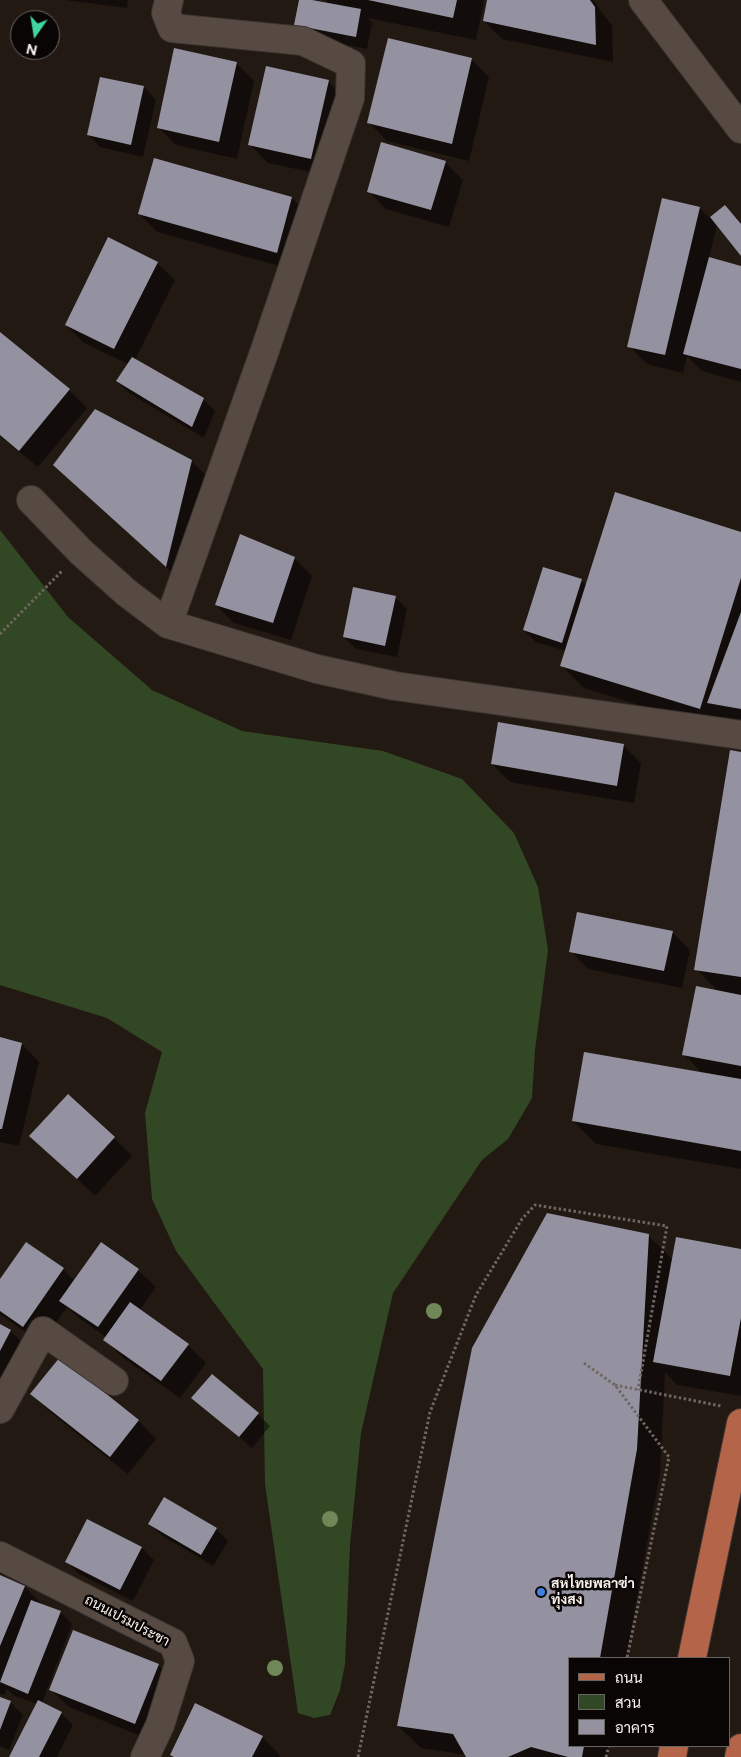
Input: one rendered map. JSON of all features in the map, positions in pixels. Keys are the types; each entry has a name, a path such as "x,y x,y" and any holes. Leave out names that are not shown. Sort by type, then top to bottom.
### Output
{"main road":[{"path":"692,1657 732,1415"},
{"path":"739,1757 741,1748"}],"street":[{"path":"168,624 266,347 350,98 351,64 303,41 172,28 166,14 169,0"},
{"path":"643,0 741,129"},
{"path":"31,500 81,552 127,593 168,624 317,669 395,686 741,735"},
{"path":"0,1409 42,1330 114,1382"},
{"name":"ถนนเปรมประชา","path":"0,1556 173,1642 180,1661 160,1725 145,1757"}],"path":[{"path":"0,634 81,552"},
{"path":"358,1757 430,1412 476,1295 522,1220 535,1205 667,1226 638,1390"},
{"path":"584,1363 615,1385 669,1457 627,1657"},
{"path":"615,1385 732,1415"}],"green space":[{"path":"0,530 68,617 152,690 242,731 383,751 462,779 514,833 538,887 548,950 535,1050 532,1098 508,1139 482,1160 393,1293 361,1433 350,1545 345,1664 340,1690 330,1715 314,1718 298,1713 265,1484 263,1369 176,1251 152,1199 145,1113 162,1052 107,1018 0,985"}],"building":[{"path":"299,0 312,0 361,9 356,37 294,25"},
{"path":"368,0 457,0 453,18"},
{"path":"487,0 590,0 595,7 596,45 483,21"},
{"path":"388,38 472,58 452,144 367,123"},
{"path":"174,48 237,62 219,142 157,128"},
{"path":"266,66 329,80 311,159 248,145"},
{"path":"100,77 144,86 131,145 87,135"},
{"path":"381,142 446,161 431,210 367,192"},
{"path":"154,158 292,197 277,253 138,214"},
{"path":"662,198 700,207 665,355 627,347"},
{"path":"725,205 741,224 741,256 710,217"},
{"path":"108,237 158,262 114,349 65,325"},
{"path":"709,257 741,266 741,369 683,354"},
{"path":"0,332 70,389 19,451 0,435"},
{"path":"132,357 204,398 192,427 116,381"},
{"path":"95,409 192,460 166,567 53,465"},
{"path":"615,492 741,532 741,578 700,709 560,666"},
{"path":"240,534 295,557 273,623 215,605"},
{"path":"543,567 582,579 562,643 523,630"},
{"path":"353,587 396,596 385,646 343,637"},
{"path":"741,612 741,709 707,703"},
{"path":"498,722 624,744 617,786 491,764"},
{"path":"730,750 741,752 741,977 694,970"},
{"path":"577,912 673,931 664,971 569,952"},
{"path":"696,986 741,995 741,1066 682,1055"},
{"path":"0,1037 22,1043 2,1129 0,1129"},
{"path":"584,1052 741,1079 741,1151 572,1121"},
{"path":"68,1094 115,1137 77,1179 29,1136"},
{"path":"547,1213 649,1234 637,1449 600,1657 568,1657 568,1747 584,1747 582,1757 568,1757 531,1747 508,1757 466,1757 453,1734 397,1726 472,1348"},
{"path":"676,1237 741,1249 741,1318 730,1376 653,1362"},
{"path":"26,1242 64,1268 23,1327 0,1311 0,1279"},
{"path":"101,1242 139,1269 98,1327 59,1301"},
{"path":"130,1302 189,1344 161,1381 103,1340"},
{"path":"0,1324 11,1330 0,1351"},
{"path":"60,1357 139,1420 110,1457 30,1394"},
{"path":"212,1374 259,1413 239,1437 191,1398"},
{"path":"164,1497 217,1528 201,1555 148,1524"},
{"path":"87,1519 142,1547 120,1590 65,1562"},
{"path":"0,1575 25,1586 0,1646"},
{"path":"31,1600 61,1611 28,1694 0,1682"},
{"path":"73,1630 159,1664 135,1724 49,1690"},
{"path":"0,1697 11,1701 0,1730"},
{"path":"38,1700 62,1712 39,1757 9,1757"},
{"path":"195,1703 263,1736 252,1757 174,1757 170,1755"}],"place":[{"name":"สหไทยพลาซ่า ทุ่งสง","path":"541,1592"}]}
